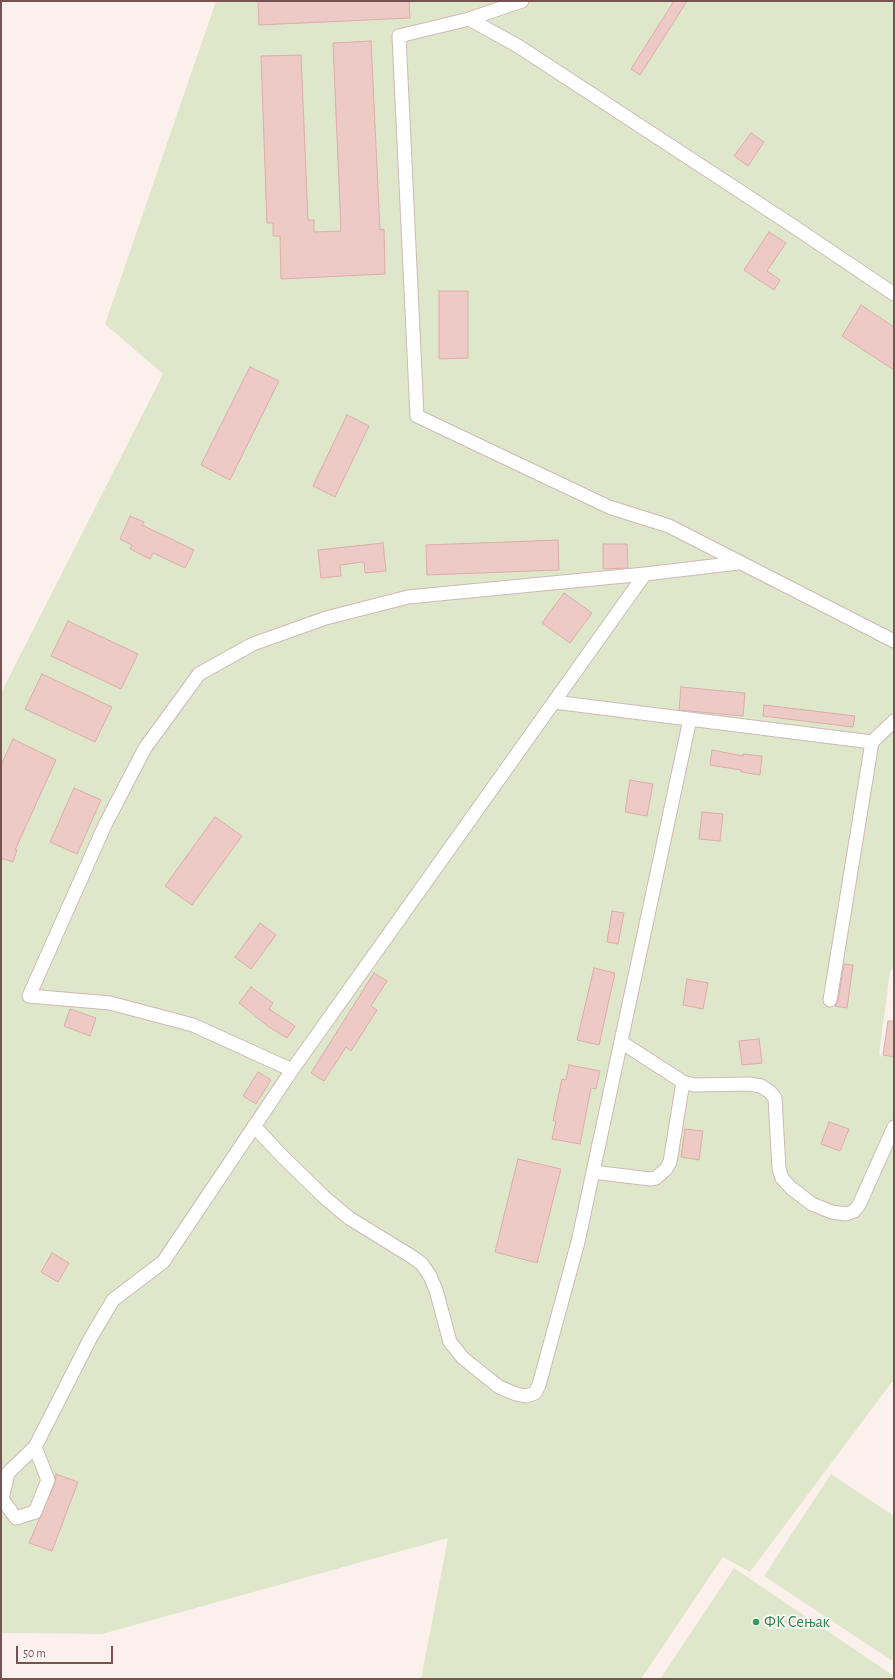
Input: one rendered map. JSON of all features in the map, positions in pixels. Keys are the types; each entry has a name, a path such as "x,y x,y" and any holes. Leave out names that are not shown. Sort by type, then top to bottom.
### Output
{"lane":[{"path":"522,1 469,19 399,36 416,416 609,507 669,526 894,641"},
{"path":"469,19 518,46 894,294"},
{"path":"292,1070 193,1025 110,1003 30,996 105,825 145,748 199,674 252,644 326,618 408,597 645,574 738,562"},
{"path":"35,1447 48,1480 35,1512 16,1518 2,1498 8,1473 35,1447 91,1337 113,1300 163,1262 292,1070 645,574"},
{"path":"554,702 872,742"},
{"path":"254,1126 313,1186 344,1214 422,1264 430,1276 436,1290 450,1342 463,1358 499,1387 516,1394 526,1396 535,1393 539,1385 578,1242 690,719"},
{"path":"830,1000 872,742 894,721"},
{"path":"621,1042 683,1082 694,1084 749,1084 761,1086 770,1092 775,1098 779,1169 782,1178 791,1188 812,1204 832,1212 846,1214 854,1211 859,1205 894,1127"},
{"path":"593,1172 650,1179 656,1178 666,1169 670,1162 683,1082"}],"green space":[{"path":"216,1 894,1 894,966 890,972 879,1055 894,1057 894,1383 892,1382 750,1572 723,1557 641,1679 421,1679 448,1538 102,1634 1,1633 1,693 163,374 105,324"},
{"path":"831,1474 894,1516 894,1662 764,1576"},
{"name":"ФК Сењак","path":"734,1568 894,1676 894,1679 660,1679"}],"building":[{"path":"258,1 409,1 410,18 259,25"},
{"path":"674,1 687,1 640,75 631,69"},
{"path":"371,41 380,230 384,229 385,274 281,279 280,236 273,236 273,223 267,223 261,56 301,55 308,220 314,220 314,232 341,231 333,43"},
{"path":"751,133 764,142 748,166 734,156"},
{"path":"769,232 786,243 767,271 780,280 774,290 744,270"},
{"path":"439,291 468,291 468,358 439,359"},
{"path":"861,305 894,327 894,370 842,336"},
{"path":"250,367 279,381 230,480 201,465"},
{"path":"347,415 369,426 335,497 313,486"},
{"path":"130,516 144,522 142,525 194,550 185,568 153,553 150,559 130,549 132,545 120,539"},
{"path":"558,540 559,570 427,575 426,545"},
{"path":"383,543 386,571 365,573 364,562 340,565 341,576 321,578 318,550"},
{"path":"603,544 627,544 628,568 603,569"},
{"path":"564,593 592,613 570,643 542,623"},
{"path":"68,621 138,654 121,689 51,656"},
{"path":"42,674 112,707 95,742 25,709"},
{"path":"681,687 745,693 743,716 679,710"},
{"path":"764,705 855,716 853,727 763,716"},
{"path":"13,739 56,760 15,850 17,850 13,862 1,858 1,765"},
{"path":"712,750 743,756 743,754 762,756 760,775 710,765"},
{"path":"630,780 653,784 647,816 625,812"},
{"path":"74,788 101,800 77,854 50,842"},
{"path":"702,812 723,814 720,841 699,839"},
{"path":"215,817 242,836 192,905 165,886"},
{"path":"612,911 624,913 618,944 607,942"},
{"path":"260,923 276,935 251,969 235,957"},
{"path":"844,964 853,965 847,1008 835,1006 838,1001"},
{"path":"594,968 615,973 599,1045 577,1040"},
{"path":"374,973 387,981 371,1006 377,1010 351,1051 346,1047 324,1081 311,1073"},
{"path":"687,979 708,983 703,1009 683,1005"},
{"path":"251,987 273,1003 269,1009 295,1026 287,1038 269,1027 239,1003"},
{"path":"70,1009 96,1018 90,1036 64,1026"},
{"path":"888,1021 894,1021 894,1057 883,1055"},
{"path":"759,1039 762,1063 742,1065 739,1041"},
{"path":"569,1065 600,1071 596,1089 591,1088 580,1144 552,1139 556,1121 553,1121 562,1079 566,1080"},
{"path":"258,1072 271,1080 256,1104 243,1096"},
{"path":"829,1122 849,1129 840,1151 821,1144"},
{"path":"685,1129 703,1131 699,1160 681,1157"},
{"path":"518,1159 561,1169 537,1263 495,1252"},
{"path":"52,1253 69,1263 58,1282 41,1272"},
{"path":"56,1474 78,1482 52,1551 29,1543 55,1483"}],"place":[{"name":"ФК Сењак","path":"756,1622"}]}
